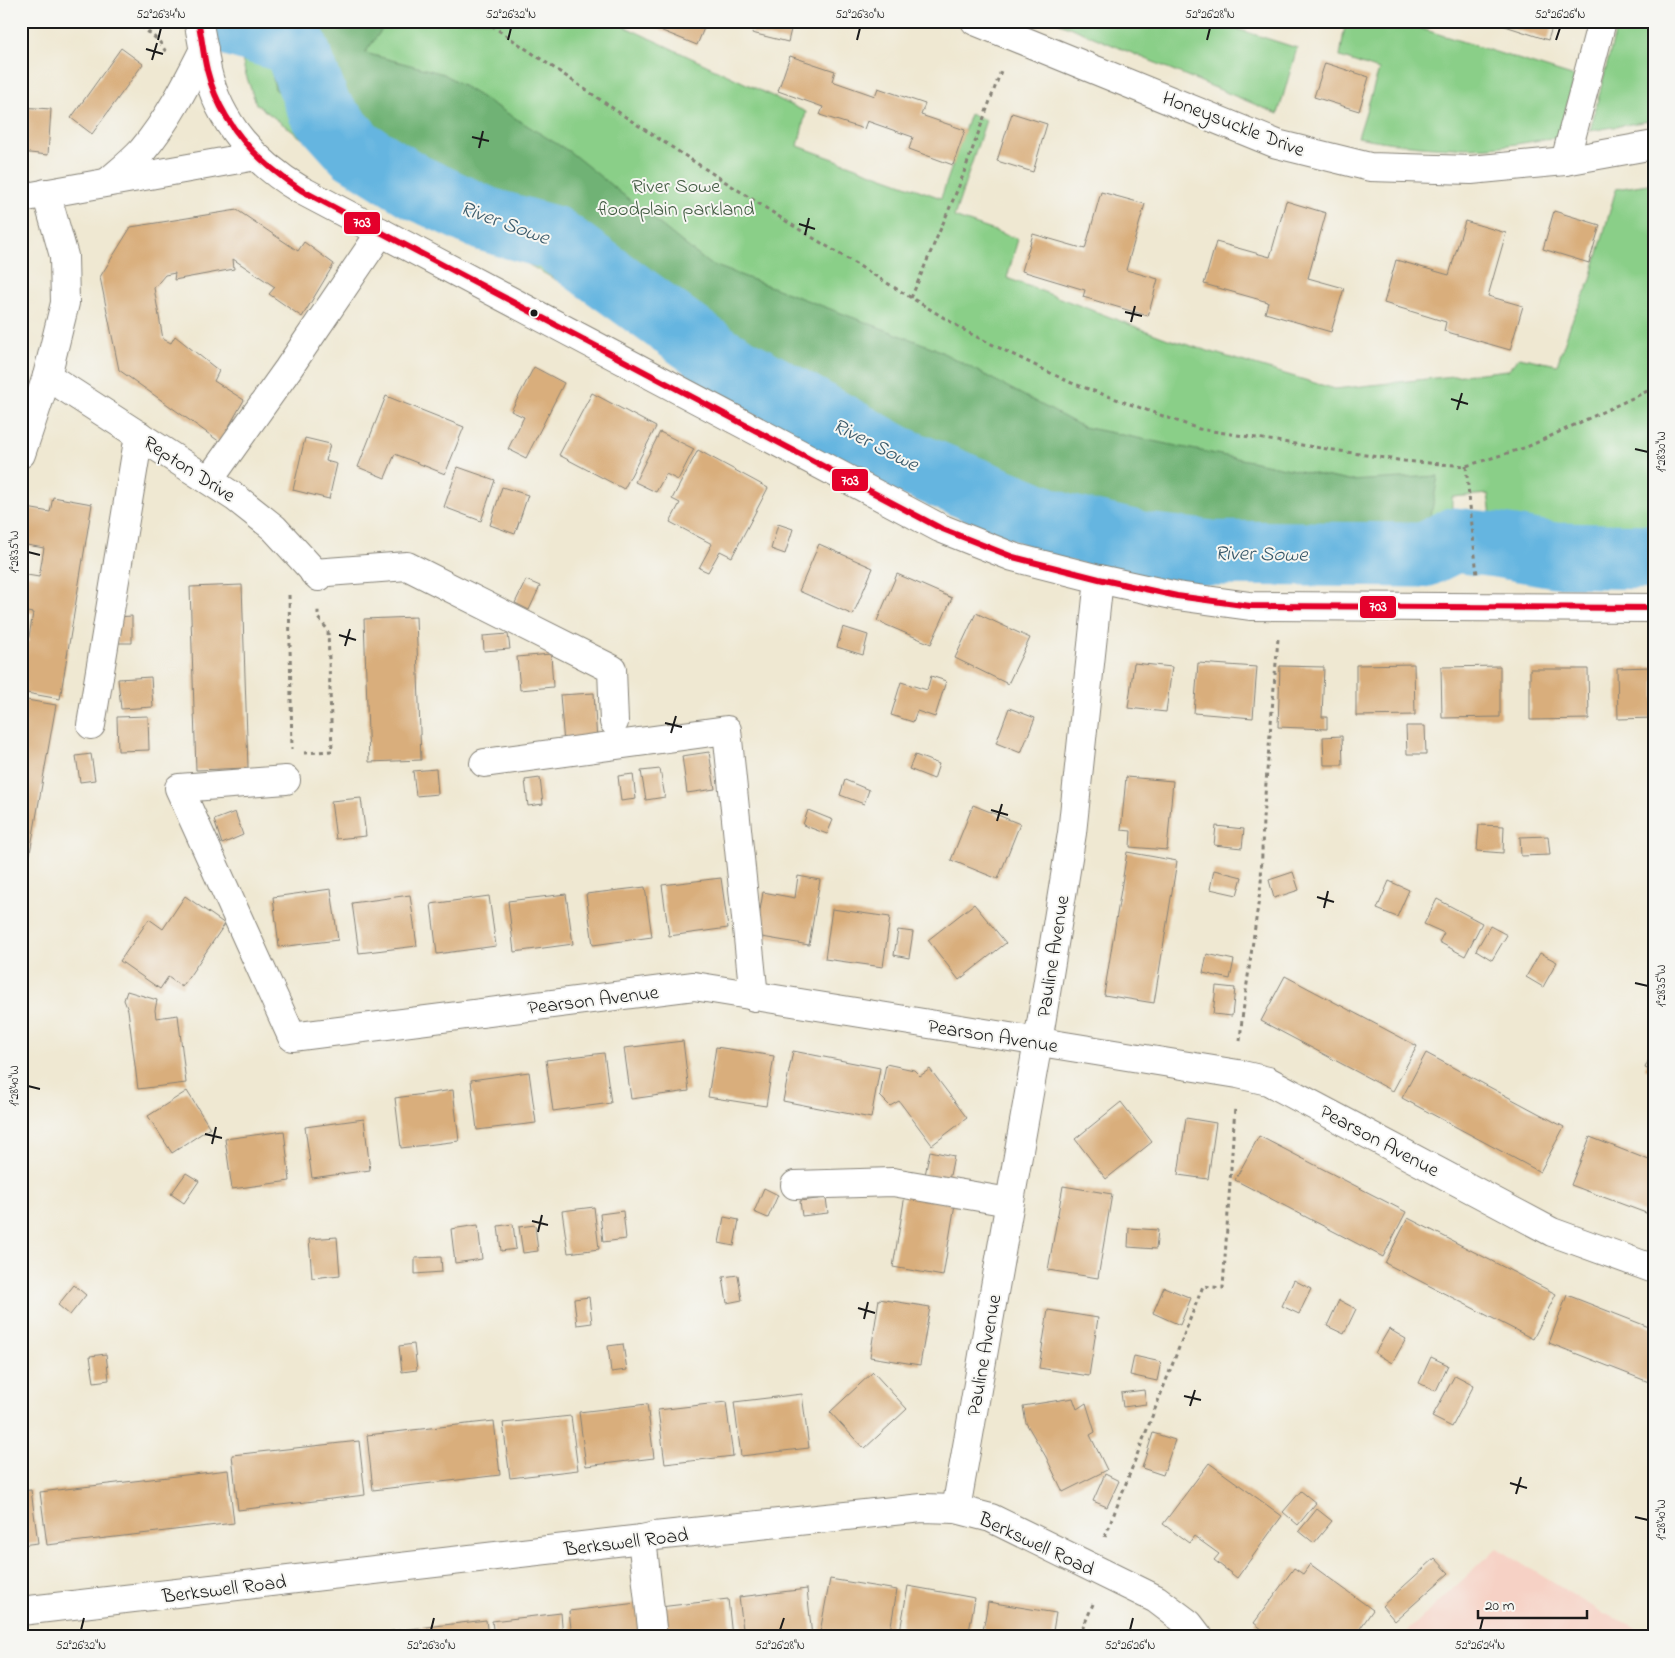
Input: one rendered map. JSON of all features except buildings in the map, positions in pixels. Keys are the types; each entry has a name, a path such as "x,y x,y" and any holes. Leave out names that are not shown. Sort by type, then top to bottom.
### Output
{"street":[{"name":"Honeysuckle Drive","path":"975,21 1277,144 1370,167 1471,170 1564,161 1654,145"},
{"path":"1564,161 1602,21"},
{"path":"202,39 208,70 222,112 234,131 256,156 280,178 940,528 1014,557 1099,579 1177,596 1250,606 1654,608"},
{"path":"108,182 141,152 166,120 187,84 202,39"},
{"path":"21,454 47,376 64,303 64,256 34,195 256,156"},
{"path":"209,480 288,369 381,232"},
{"name":"Repton Drive","path":"47,376 236,498 274,528 311,569"},
{"path":"91,725 139,435"},
{"path":"311,569 407,566 612,669 614,722"},
{"name":"Pauline Avenue","path":"956,1509 1038,1042 1072,833 1099,579"},
{"path":"484,763 727,730 754,997"},
{"name":"Pearson Avenue","path":"286,780 179,788 292,1037 694,986 1238,1074 1268,1081 1552,1232 1654,1269"},
{"path":"795,1185 893,1182 1009,1202"},
{"name":"Berkswell Road","path":"21,1611 642,1540 655,1536 922,1508 956,1509 991,1518 1156,1599 1189,1624 1199,1637"},
{"path":"642,1540 653,1637"}],"path":[{"path":"485,21 636,124 792,225 969,333 1069,382 1199,429 1404,461 1466,466 1527,447 1654,388"},
{"path":"911,298 959,186 1003,66 1009,36"},
{"path":"1466,466 1477,570"},
{"path":"302,753 332,751 328,630 318,618 311,569"},
{"path":"292,753 288,600 311,569"},
{"path":"1078,1637 1107,1576 1104,1540 1203,1286 1223,1288 1242,1019 1261,884 1263,819 1280,606"}],"shaded area":[{"path":"1497,1548 1599,1611 1654,1635 1654,1637 1401,1637"}],"green space":[{"name":"River Sowe floodplain parkland","path":"233,21 613,21 806,112 798,146 941,198 970,114 986,120 954,217 1018,239 1007,278 1168,339 1335,389 1508,370 1519,357 1557,365 1571,323 1590,282 1616,189 1654,183 1654,565 1498,564 1488,494 1452,497 1451,553 1424,564 1199,558 1093,545 1008,515 931,483 699,360 490,243 344,168 256,104 245,72"},
{"path":"262,21 388,21 365,53 444,74 570,152 708,263 934,348 1083,427 1349,481 1438,476 1424,555 1213,553 1063,526 895,457 719,358 553,238 414,186 356,150 275,89"},
{"path":"1055,21 1212,21 1297,48 1278,114"},
{"path":"1348,21 1397,21 1575,77 1558,137 1508,145 1447,148 1393,143 1358,137 1379,70 1340,57 1344,31"},
{"path":"1618,21 1654,21 1654,120 1590,131"}],"waterway":[{"name":"River Sowe","path":"222,21 294,43 320,110 356,150 414,186 485,219 553,238 719,358 895,457 1063,526 1146,545 1213,553 1424,555 1454,540 1555,555 1654,557"}],"transit line":[{"name":"703","path":"198,21 213,89 231,124 255,153 301,190 940,528 1013,557 1099,579 1177,596 1250,606 1654,608"}]}
